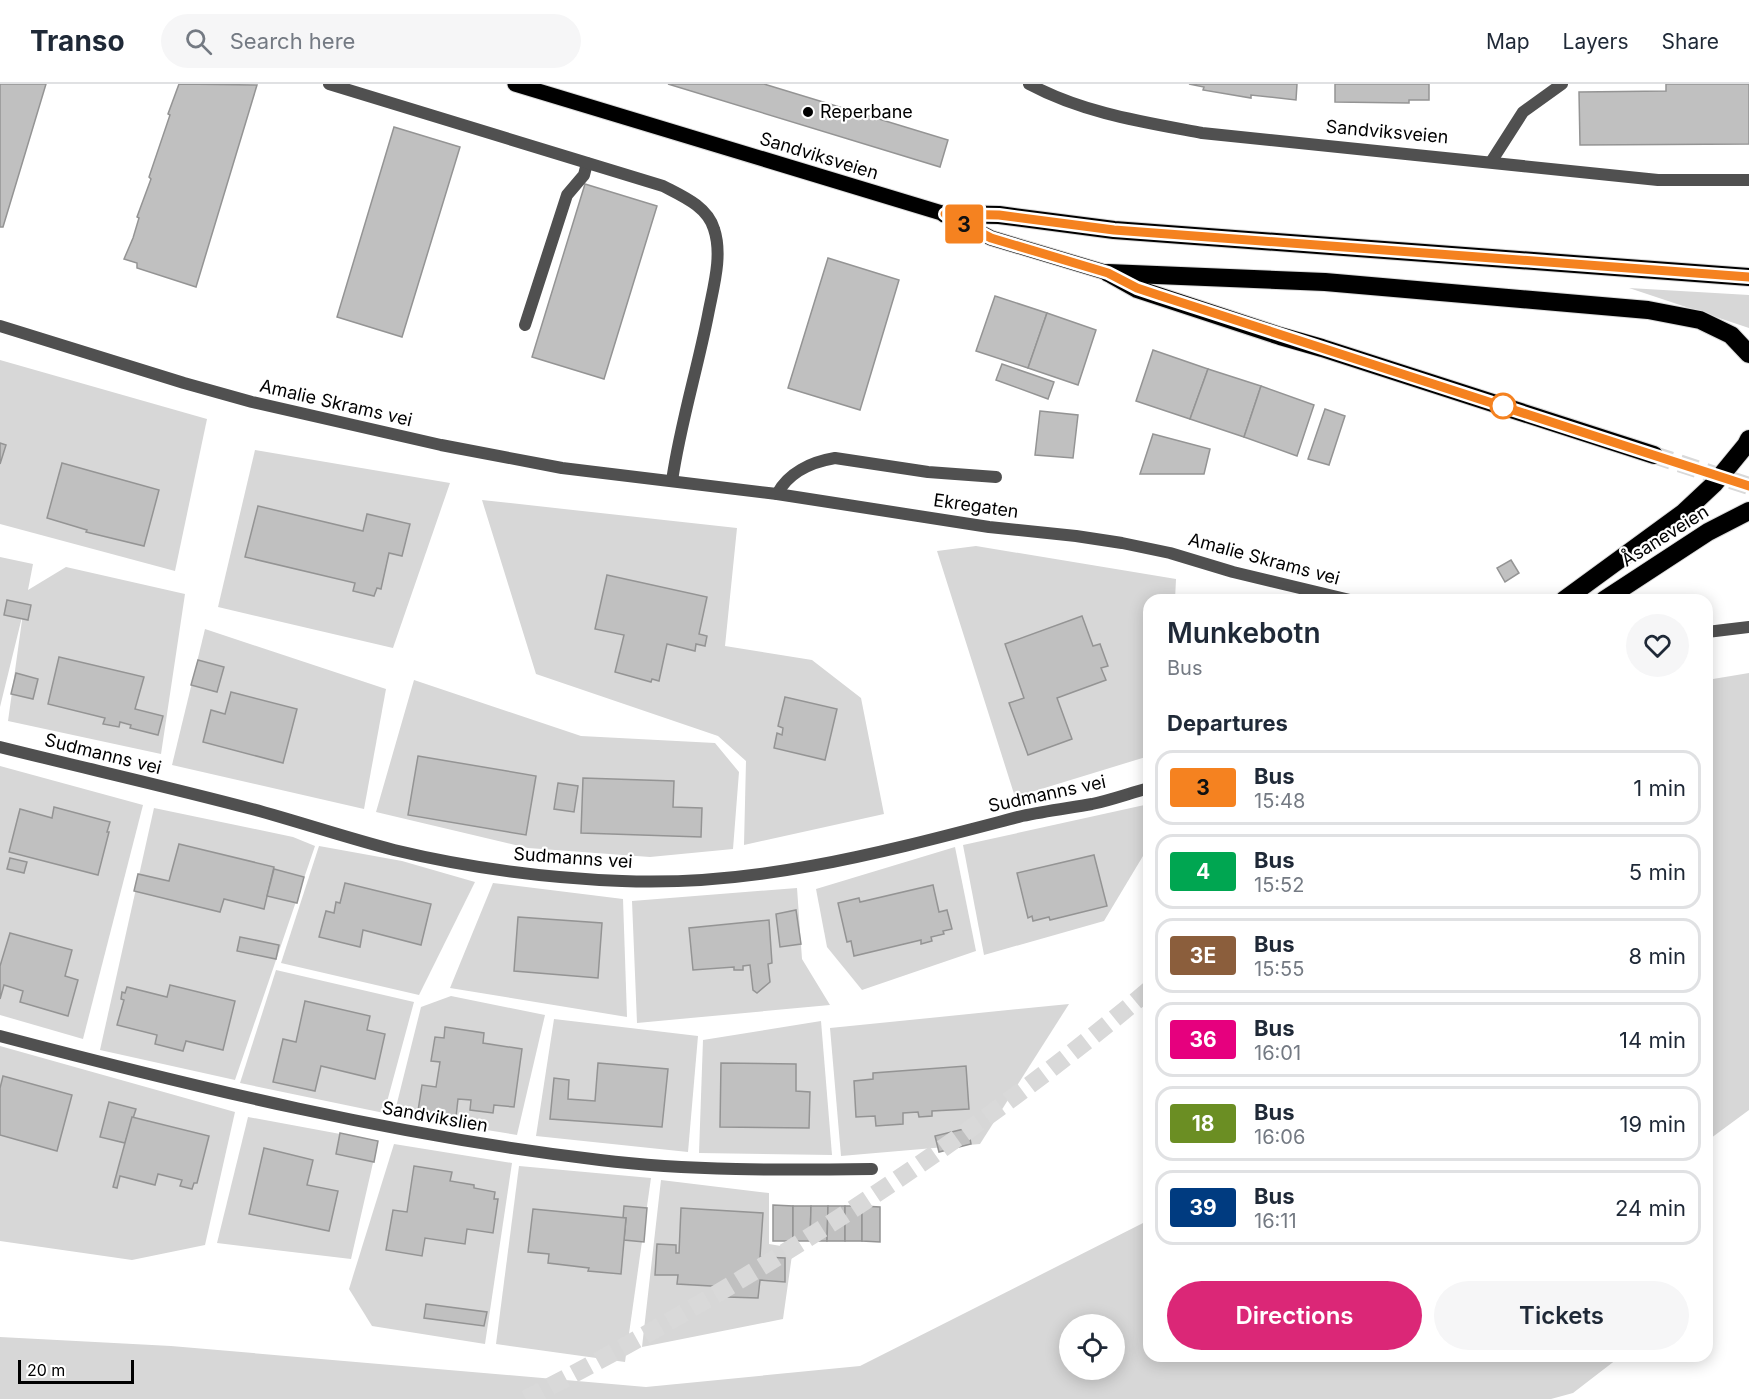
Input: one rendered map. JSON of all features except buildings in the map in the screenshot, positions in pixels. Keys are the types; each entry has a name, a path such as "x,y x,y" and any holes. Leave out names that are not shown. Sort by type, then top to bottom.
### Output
{"highway":[{"path":"945,214 999,215 1114,230 1749,277"},
{"path":"1108,273 1324,282 1648,310 1700,320 1731,335 1749,354"},
{"path":"1108,273 1137,288 1170,300 1654,455"},
{"path":"1572,594 1683,513 1714,484 1746,445 1749,438"},
{"name":"Åsaneveien","path":"1613,594 1708,532 1749,511"}],"main road":[{"name":"Sandviksveien","path":"515,84 945,214 991,238 1108,273"}],"street":[{"path":"329,84 663,186 687,198 709,218 714,229 717,265 701,348 677,447 672,481"},
{"name":"Sandviksveien","path":"1029,84 1070,103 1122,117 1202,133 1669,181 1749,180"},
{"path":"1491,162 1523,112 1562,84"},
{"path":"525,325 567,195 584,175 587,163"},
{"name":"Amalie Skrams vei","path":"0,326 252,402 441,445 562,468 777,494"},
{"path":"777,494 784,482 797,472 820,460 835,458 928,472 996,477"},
{"name":"Ekregaten","path":"777,494 989,527 1076,536 1170,553"},
{"name":"Amalie Skrams vei","path":"1170,553 1233,572 1325,594"},
{"path":"1713,631 1749,627"},
{"name":"Sudmanns vei","path":"0,747 248,808 417,855 504,871 625,881 677,881 788,871 852,859 1038,813 1096,803 1143,790"},
{"name":"Sandvikslien","path":"0,1036 267,1102 424,1135 489,1145 656,1165 776,1170 872,1169"}],"shaded area":[{"path":"1629,288 1749,295 1749,328"},
{"path":"0,360 207,419 175,571 0,524"},
{"path":"255,450 450,483 393,648 218,607"},
{"path":"482,500 737,528 725,646 812,660 861,698 884,814 744,845 746,761 718,736 536,674"},
{"path":"976,546 1176,579 1175,594 1143,594 1143,758 1015,797 937,551"},
{"path":"0,557 33,564 28,590 66,567 185,594 161,754 8,721 23,613 0,707"},
{"path":"205,629 386,689 364,809 172,765"},
{"path":"1749,673 1749,1110 1713,1137 1713,679"},
{"path":"414,680 581,736 715,743 739,772 733,849 650,857 528,848 376,812"},
{"path":"0,766 143,805 83,1039 0,1015"},
{"path":"1143,805 1143,856 1104,921 984,955 963,845"},
{"path":"154,808 293,837 315,846 235,1080 100,1050"},
{"path":"319,846 402,861 475,882 419,995 281,963"},
{"path":"955,847 976,951 862,990 827,947 816,889"},
{"path":"493,883 623,899 627,1017 450,988"},
{"path":"797,888 802,959 830,1005 637,1023 632,901"},
{"path":"276,970 414,1002 384,1113 240,1083"},
{"path":"451,996 545,1015 517,1135 394,1115 421,1007"},
{"path":"1069,1004 980,1144 841,1156 830,1028"},
{"path":"554,1019 698,1036 688,1152 536,1136"},
{"path":"821,1021 832,1155 699,1153 703,1040"},
{"path":"0,1046 235,1112 205,1245 132,1260 0,1241"},
{"path":"248,1117 378,1141 351,1259 217,1243"},
{"path":"394,1144 512,1163 485,1344 372,1326 349,1289"},
{"path":"519,1166 651,1178 625,1362 496,1344"},
{"path":"661,1180 769,1193 769,1244 793,1248 783,1319 642,1347"},
{"path":"1143,1223 1143,1362 1613,1362 1573,1393 1551,1399 0,1399 0,1337 171,1346 646,1387 860,1366"}],"tunnel":[{"path":"1654,455 1749,486"},
{"path":"526,1399 689,1310 849,1212 1003,1105 1143,995"}],"bus line":[{"name":"3","path":"1749,277 1114,230 999,215 945,214 991,238 1108,273 1137,288 1749,486"}],"place":[{"name":"Reperbane","path":"808,112"}]}
